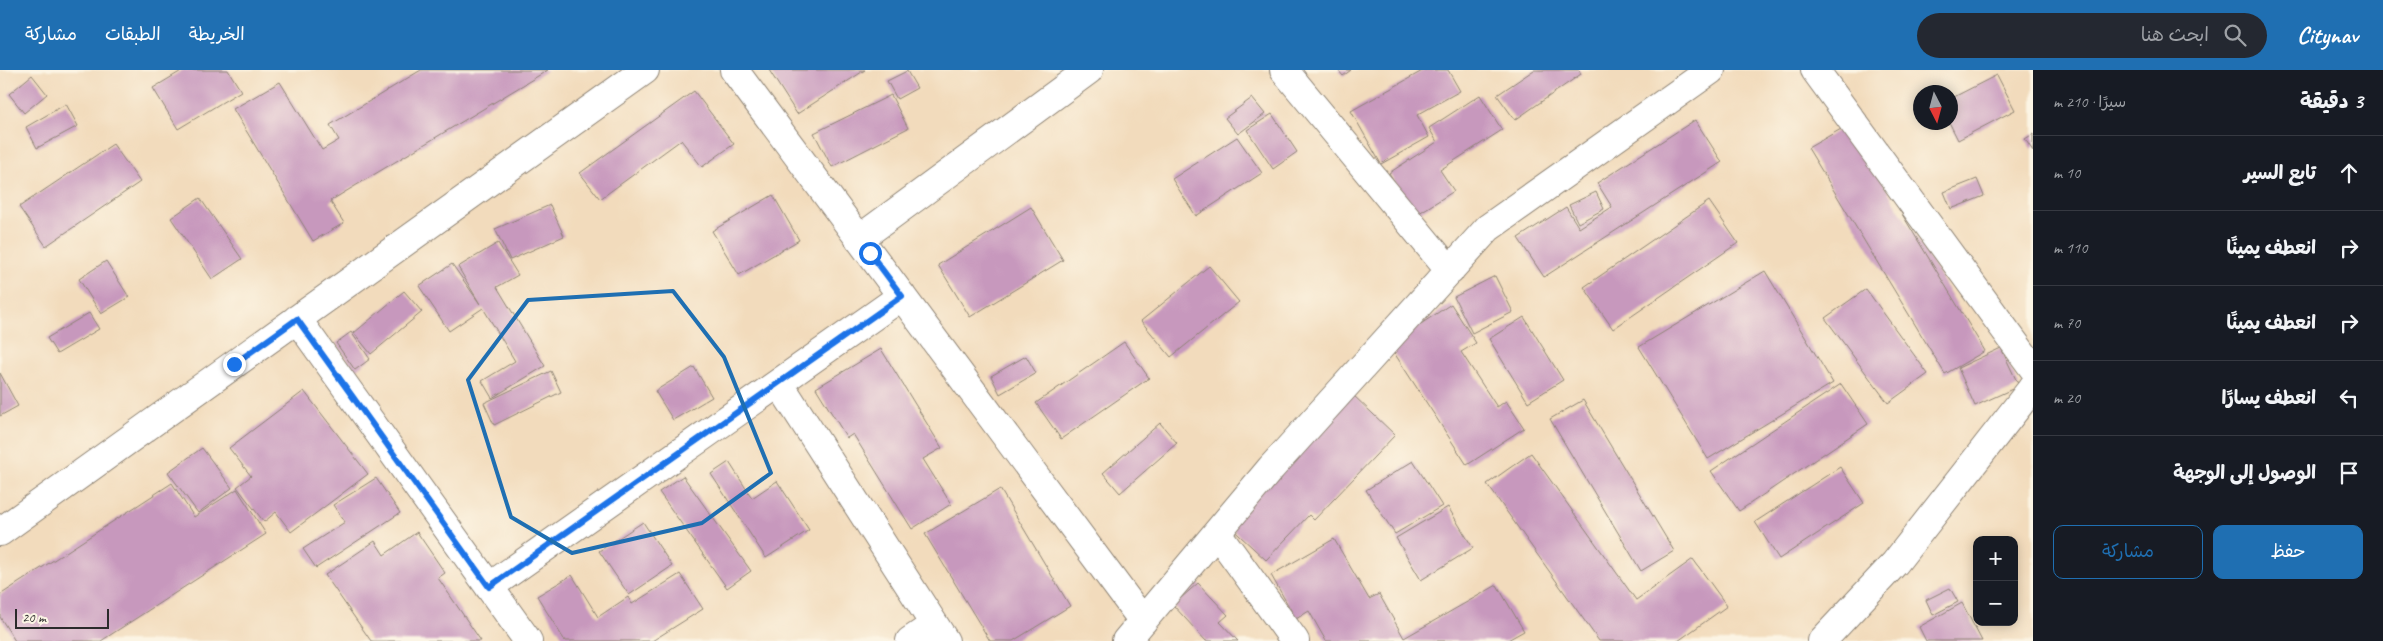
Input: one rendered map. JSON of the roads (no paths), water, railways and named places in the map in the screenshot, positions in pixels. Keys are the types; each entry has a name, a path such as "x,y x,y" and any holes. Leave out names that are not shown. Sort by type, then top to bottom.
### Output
{"street":[{"path":"734,70 902,296 1135,631 1271,468 1488,228 1711,70"},
{"path":"859,238 1089,70"},
{"path":"1284,70 1450,271"},
{"path":"1815,70 2033,368"},
{"path":"0,532 642,71"},
{"path":"489,587 902,296"},
{"path":"297,319 528,641"},
{"path":"779,383 939,633 910,641"},
{"path":"1822,641 1895,563 2033,387"},
{"path":"1217,533 1295,641"}]}
